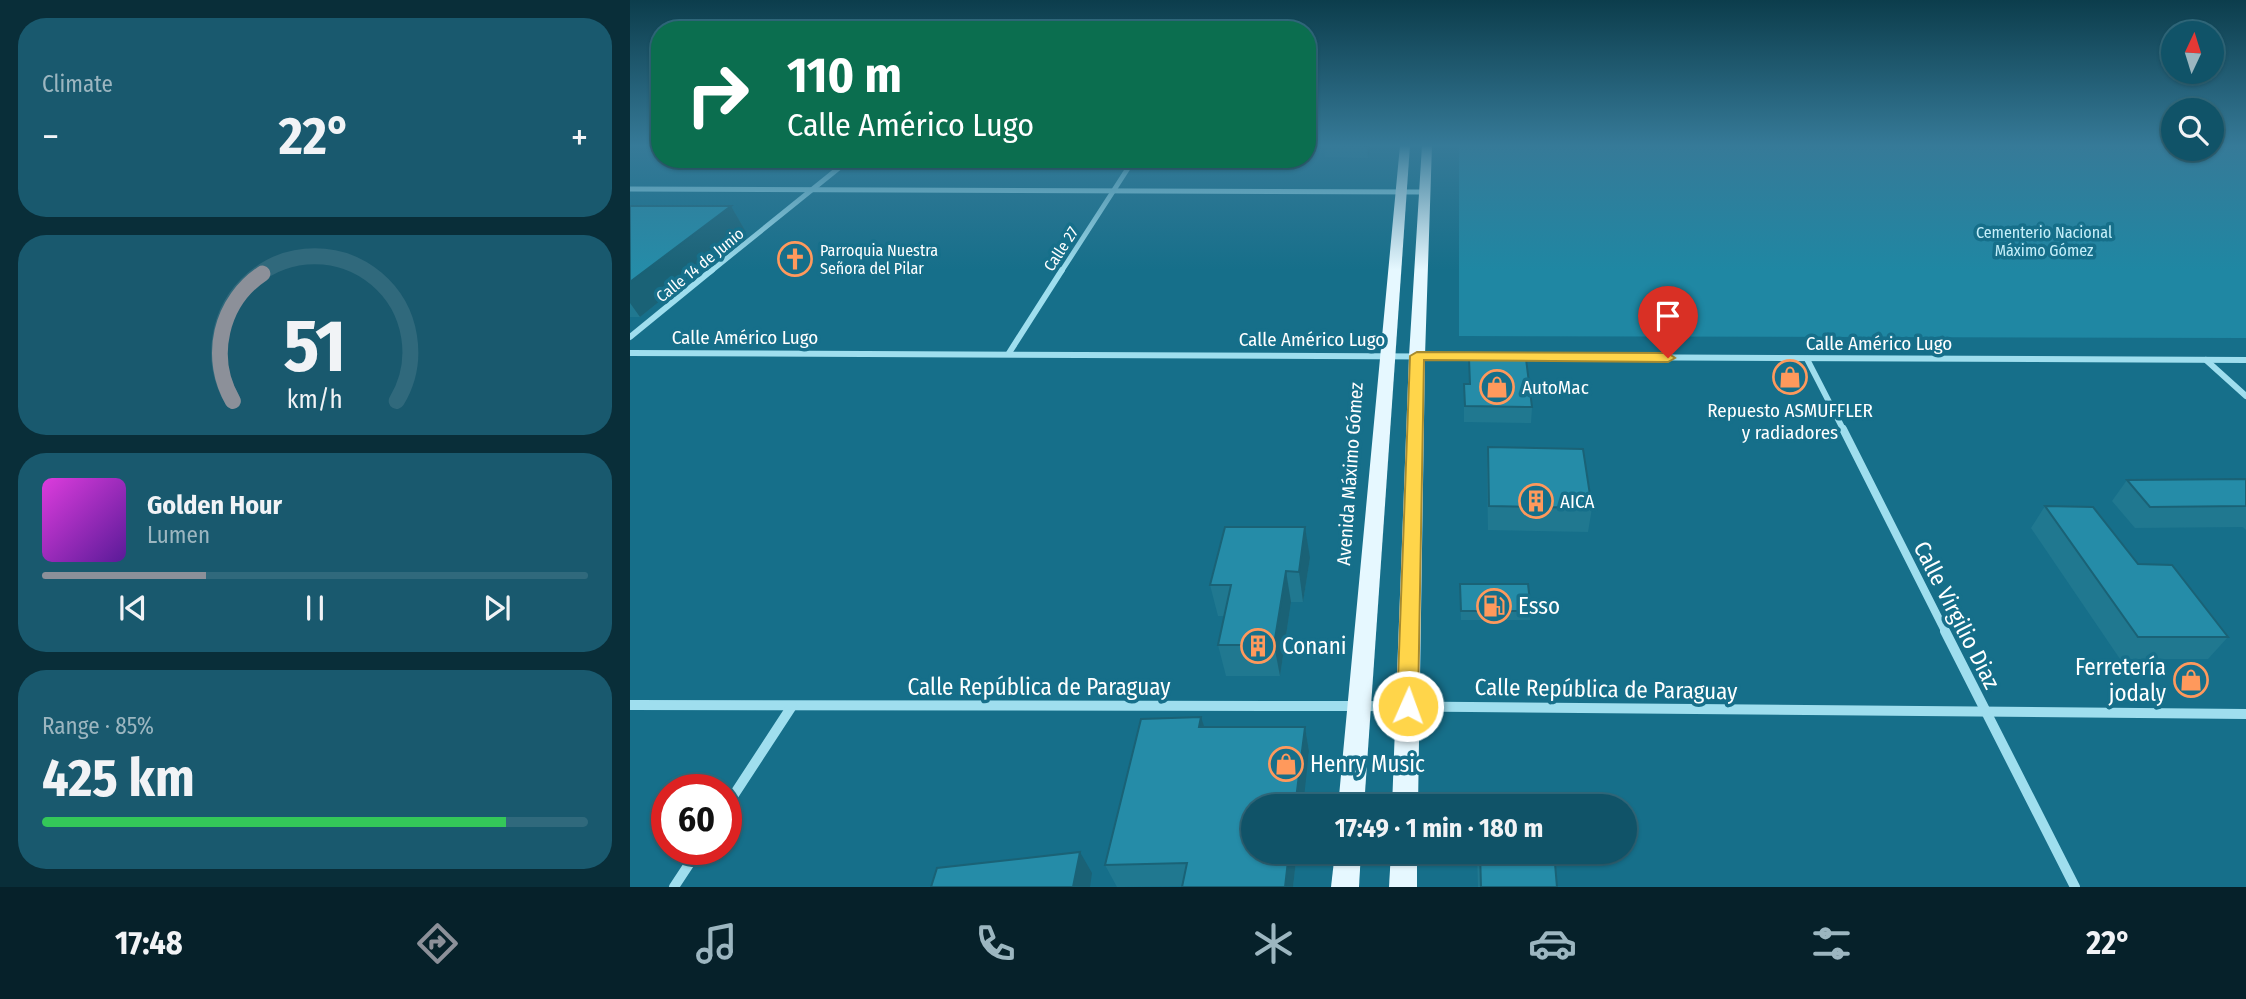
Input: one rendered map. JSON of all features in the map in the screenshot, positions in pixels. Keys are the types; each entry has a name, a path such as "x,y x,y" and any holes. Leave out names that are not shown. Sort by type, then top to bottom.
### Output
{"main road":[{"name":"Avenida Máximo Gómez","path":"1352,794 1401,186"},
{"path":"1405,794 1417,356 1426,186"},
{"path":"1345,887 1347,864"},
{"path":"1403,887 1404,864"}],"street":[{"name":"Calle 14 de Junio","path":"630,337 817,186"},
{"name":"Calle 27","path":"1009,353 1115,186"},
{"path":"630,190 1426,192"},
{"name":"Calle Américo Lugo","path":"630,353 2246,360"},
{"name":"Calle Virgilio Diaz","path":"1807,359 1983,712 2075,887"},
{"path":"2206,360 2246,396"},
{"name":"Calle República de Paraguay","path":"630,705 1408,706 2246,714"},
{"path":"742,783 792,706"},
{"path":"674,887 688,865"}],"green space":[{"name":"Cementerio Nacional Máximo Gómez","path":"1459,186 2246,186 2246,338 1459,336"}],"building":[{"path":"630,206 731,206 630,282"},
{"path":"1469,359 1526,359 1532,407 1465,406 1464,384 1470,384"},
{"path":"1488,447 1583,449 1592,508 1489,506"},
{"path":"2246,479 2246,506 2150,507 2127,480"},
{"path":"2045,506 2093,507 2138,564 2172,565 2228,637 2138,637"},
{"path":"1225,527 1305,527 1299,572 1286,571 1274,645 1218,645 1231,585 1210,585"},
{"name":"Esso","path":"1460,584 1528,584 1531,611 1461,611"},
{"path":"1201,717 1199,727 1305,727 1297,794 1241,794 1241,864 1288,864 1285,887 1182,887 1187,863 1105,865 1141,719"},
{"path":"1479,793 1549,794 1479,794"},
{"path":"1080,852 1073,887 931,887 937,868"},
{"path":"1480,864 1555,864 1557,887 1481,887"}],"place":[{"name":"Parroquia Nuestra Señora del Pilar","path":"795,259"},
{"name":"Repuesto ASMUFFLER y radiadores","path":"1790,377"},
{"name":"AutoMac","path":"1497,387"},
{"name":"AICA","path":"1536,501"},
{"name":"Esso","path":"1494,606"},
{"name":"Conani","path":"1258,646"},
{"name":"Ferretería jodaly","path":"2191,680"},
{"name":"Henry Music","path":"1286,764"}],"route":[{"path":"1408,706 1417,356 1668,358"}]}
